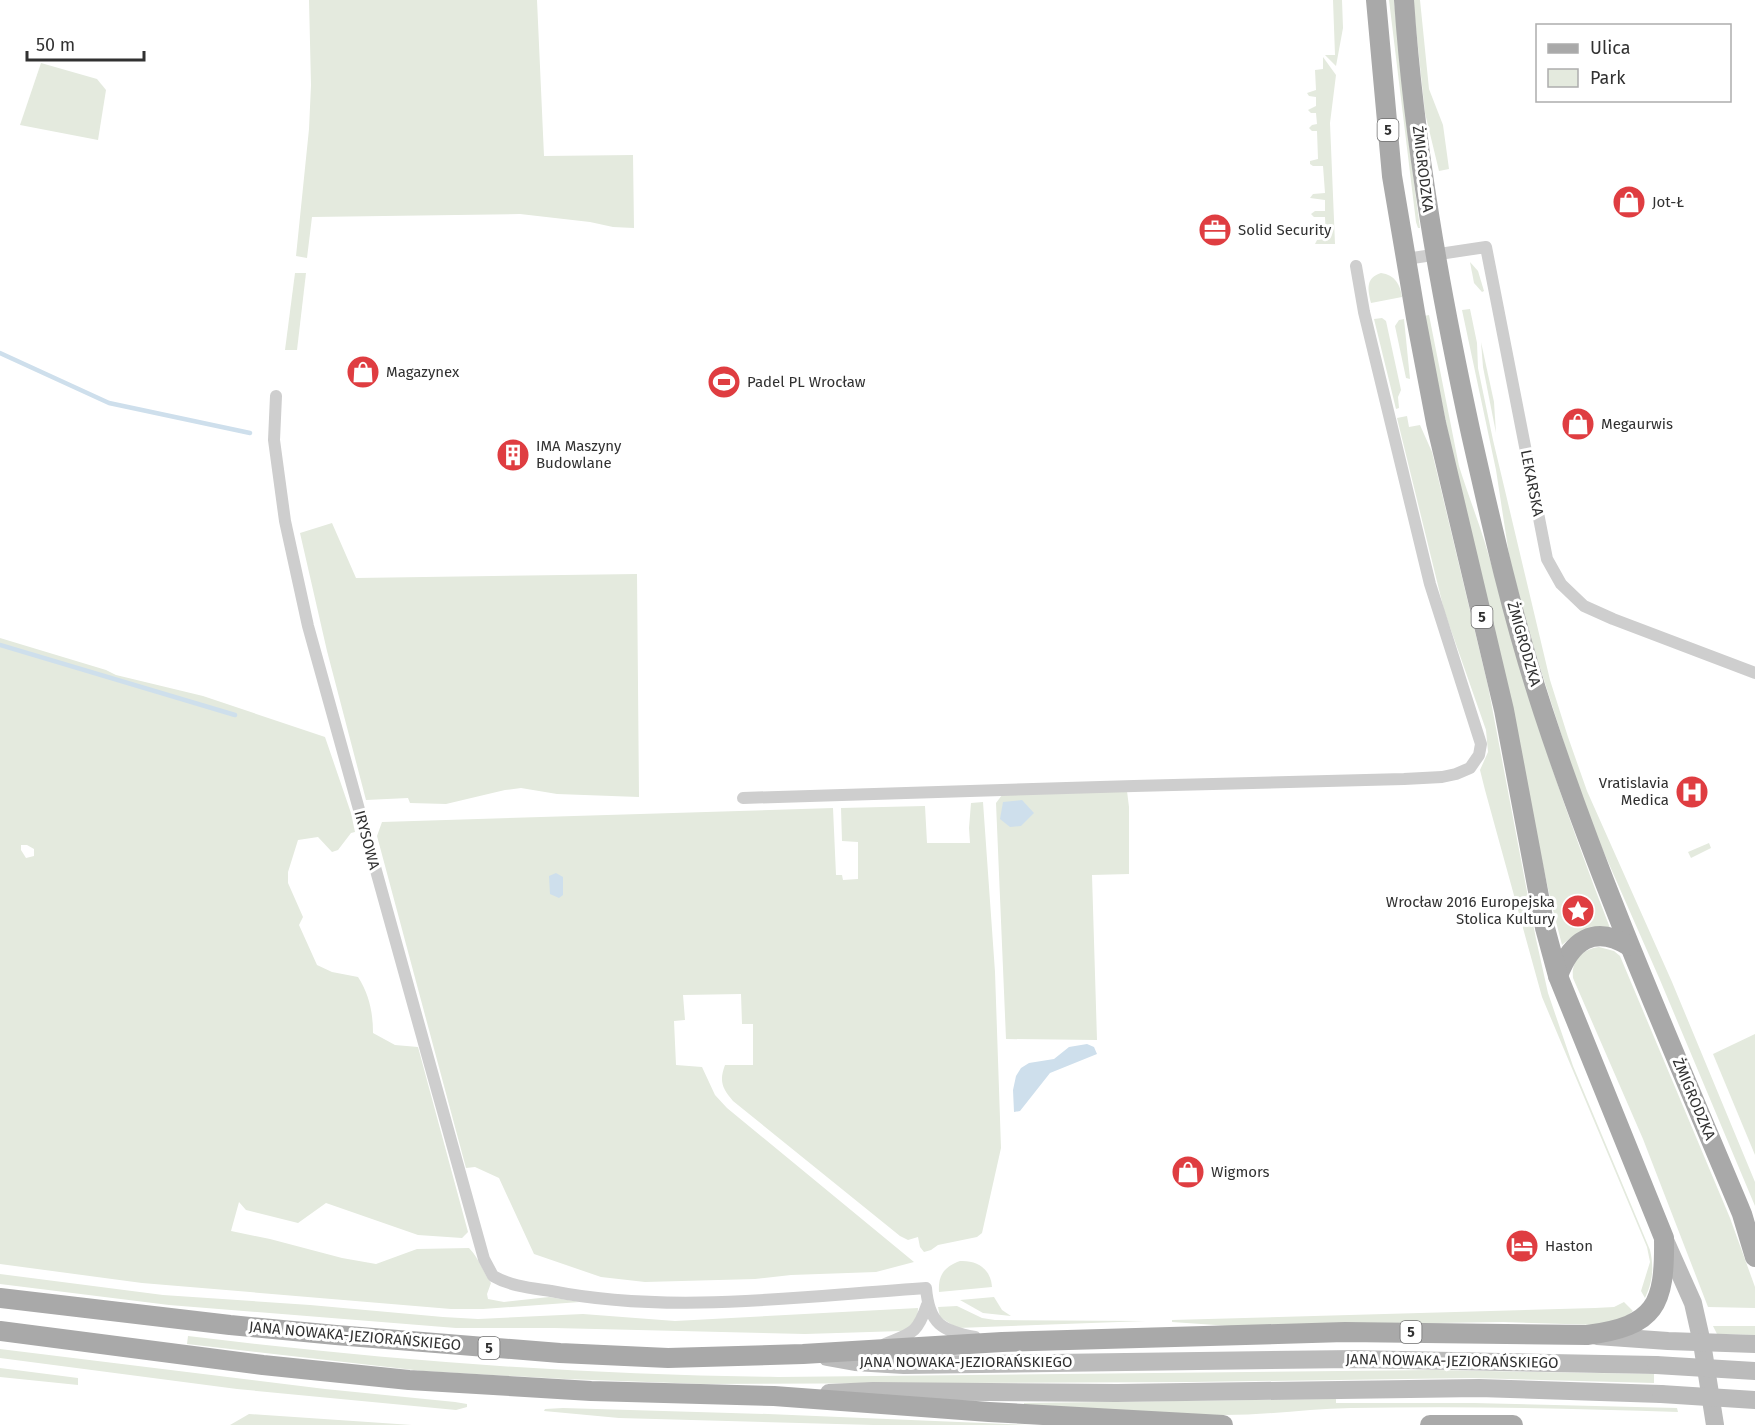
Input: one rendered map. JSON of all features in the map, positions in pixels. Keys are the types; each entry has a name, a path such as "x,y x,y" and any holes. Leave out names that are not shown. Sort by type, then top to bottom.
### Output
{"main road":[{"name":"ŻMIGRODZKA","path":"1376,0 1392,176 1406,259 1436,423 1504,710 1543,918 1558,976 1664,1238 1664,1274 1658,1300 1652,1308 1641,1320 1626,1328 1587,1335"},
{"name":"ŻMIGRODZKA","path":"1404,0 1423,180 1435,255 1462,394 1500,561 1542,708 1581,821 1629,945 1750,1230 1755,1257"},
{"path":"1558,976 1572,948 1582,941 1594,937 1610,937 1629,945"},
{"name":"JANA NOWAKA-JEZIORAŃSKIEGO","path":"0,1298 242,1326 516,1350 668,1358 806,1353"},
{"name":"JANA NOWAKA-JEZIORAŃSKIEGO","path":"0,1331 262,1365 409,1380 614,1392 774,1396"},
{"name":"5","path":"806,1353 1002,1342 1345,1332 1587,1335"},
{"path":"774,1396 989,1412 1223,1425"},
{"path":"1430,1425 1513,1425"}],"street":[{"name":"LEKARSKA","path":"1406,259 1486,247 1547,559 1561,584 1584,606 1755,673"},
{"path":"743,798 1404,779 1442,777 1470,768 1479,755 1480,737 1430,584 1365,316 1356,266"},
{"name":"IRYSOWA","path":"276,396 274,441 285,521 308,626 484,1259 493,1276 513,1284 567,1294 642,1302 716,1302 926,1288 927,1305"},
{"name":"ŻMIGRODZKA","path":"1664,1238 1693,1303 1715,1425"},
{"path":"927,1305 946,1330 1002,1342"},
{"path":"874,1349 915,1331 927,1305"},
{"path":"1587,1335 1702,1343 1755,1344"},
{"name":"JANA NOWAKA-JEZIORAŃSKIEGO","path":"806,1353 855,1362 904,1365 1354,1359 1656,1365 1755,1371"},
{"name":"JANA NOWAKA-JEZIORAŃSKIEGO","path":"774,1396 873,1391 1117,1393 1544,1389 1755,1400"}],"green space":[{"path":"309,0 537,0 544,156 633,155 634,228 520,214 312,217 307,258 296,256 309,129 311,85"},
{"path":"1333,0 1342,0 1343,28 1336,66 1325,55 1335,55"},
{"path":"1389,0 1394,0 1420,228 1416,222"},
{"path":"1413,0 1420,0 1429,89 1443,125 1449,169 1439,171 1425,113"},
{"path":"1323,57 1336,75 1330,123 1335,244 1315,244 1317,240 1326,239 1325,217 1314,217 1311,214 1315,211 1325,211 1325,200 1310,198 1313,194 1325,193 1323,166 1310,164 1310,161 1318,159 1317,131 1309,128 1317,124 1316,113 1308,110 1316,106 1316,97 1309,96 1307,93 1316,90 1315,70 1323,69"},
{"path":"41,63 97,79 106,90 98,140 20,125"},
{"path":"1470,262 1478,271 1484,291 1482,292 1474,283"},
{"path":"295,273 306,273 297,350 285,350"},
{"path":"1381,273 1396,281 1402,297 1371,303 1370,281"},
{"path":"1470,309 1477,343 1478,368 1493,440 1550,680 1568,737 1587,791 1672,982 1755,1182 1755,1206 1594,830 1531,639 1510,561 1496,470 1462,310"},
{"path":"1429,315 1459,466 1485,543 1541,735 1610,928 1584,931 1562,945 1456,471 1424,316"},
{"path":"1382,318 1386,321 1401,390 1398,397 1399,408 1396,409 1374,319"},
{"path":"1404,319 1410,379 1406,378 1395,326 1399,320"},
{"path":"1481,342 1494,402 1496,433 1483,367"},
{"path":"1407,416 1409,427 1420,425 1432,452 1488,686 1548,993 1573,1066 1650,1250 1652,1274 1645,1298 1641,1291 1650,1262 1647,1247 1542,997 1485,790 1480,770 1488,752 1486,730 1444,610 1397,418"},
{"path":"332,523 356,578 637,574 639,797 557,794 521,788 446,804 410,803 408,798 366,800 327,651 300,533"},
{"path":"0,638 116,675 203,696 325,737 351,813 355,832 351,833 338,850 332,852 318,837 298,840 288,872 288,883 303,917 299,925 317,965 332,972 358,977 370,1004 373,1033 395,1045 418,1047 468,1232 462,1238 418,1235 326,1203 298,1223 246,1210 239,1202 231,1231 376,1264 417,1249 469,1248 491,1283 487,1294 488,1299 504,1302 549,1297 580,1302 451,1309 142,1283 0,1264","holes":["21,845 34,849 34,856 26,858"]},
{"path":"1127,791 1129,874 1092,875 1097,1040 1006,1039 996,803 1002,795"},
{"path":"983,802 995,972 1001,1148 982,1233 977,1237 938,1245 924,1252 920,1247 918,1237 908,1240 900,1236 733,1101 726,1092 722,1080 725,1065 753,1065 753,1024 742,1024 741,994 683,995 685,1020 674,1021 676,1065 702,1067 715,1095 727,1108 914,1262 876,1272 645,1282 601,1277 534,1254 499,1178 475,1167 466,1168 377,836 382,822 833,808 836,875 842,875 843,880 858,879 858,842 842,841 841,808 925,806 927,843 970,843 971,803"},
{"path":"1709,843 1711,848 1691,858 1688,852"},
{"path":"1599,947 1614,951 1620,956 1730,1218 1755,1287 1755,1308 1708,1307 1643,1139 1573,978 1574,966 1579,957 1587,950"},
{"path":"1755,1034 1755,1155 1713,1054"},
{"path":"960,1261 972,1262 982,1267 989,1275 992,1287 939,1292 943,1272"},
{"path":"0,1274 163,1295 478,1319 583,1314 675,1321 918,1308 914,1322 902,1331 805,1334 456,1328 169,1305 0,1284"},
{"path":"994,1297 1002,1310 1011,1316 983,1313 960,1300"},
{"path":"1624,1302 1633,1311 1624,1318 1598,1325 1503,1322 1230,1326 1172,1322 1172,1320 1595,1308 1614,1307"},
{"path":"957,1306 982,1318 995,1320 1146,1321 957,1328 940,1317 938,1307"},
{"path":"1713,1326 1755,1326 1755,1335 1717,1334"},
{"path":"188,1336 482,1365 704,1376 1434,1370 1654,1374 1654,1383 1472,1378 1192,1382 703,1384 423,1371 187,1344"},
{"path":"0,1349 325,1389 455,1402 467,1404 467,1407 456,1410 237,1389 0,1358"},
{"path":"0,1368 78,1378 78,1385 0,1377"},
{"path":"1336,1399 1336,1403 1474,1403 1677,1408 1678,1412 1392,1407 1199,1415 1024,1405 1024,1403"},
{"path":"545,1409 1030,1425 874,1425 619,1418 544,1411"},
{"path":"249,1414 412,1425 230,1425"}],"water":[{"path":"1022,800 1034,813 1021,826 1010,827 1000,819 1003,802"},
{"path":"556,873 563,877 563,895 559,898 550,894 549,876"},
{"path":"1087,1044 1094,1047 1097,1054 1050,1073 1020,1111 1014,1112 1013,1090 1016,1076 1021,1068 1029,1063 1054,1059 1069,1047"}],"waterway":[{"path":"0,353 109,403 250,433"},
{"path":"0,645 235,715"}],"place":[{"name":"Jot-Ł","path":"1629,202"},
{"name":"Solid Security","path":"1215,230"},
{"name":"Magazynex","path":"363,372"},
{"name":"Padel PL Wrocław","path":"724,382"},
{"name":"Megaurwis","path":"1578,424"},
{"name":"IMA Maszyny Budowlane","path":"513,455"},
{"name":"Vratislavia Medica","path":"1692,792"},
{"name":"Wrocław 2016 Europejska Stolica Kultury","path":"1578,911"},
{"name":"Wigmors","path":"1188,1172"},
{"name":"Haston","path":"1522,1246"}]}
